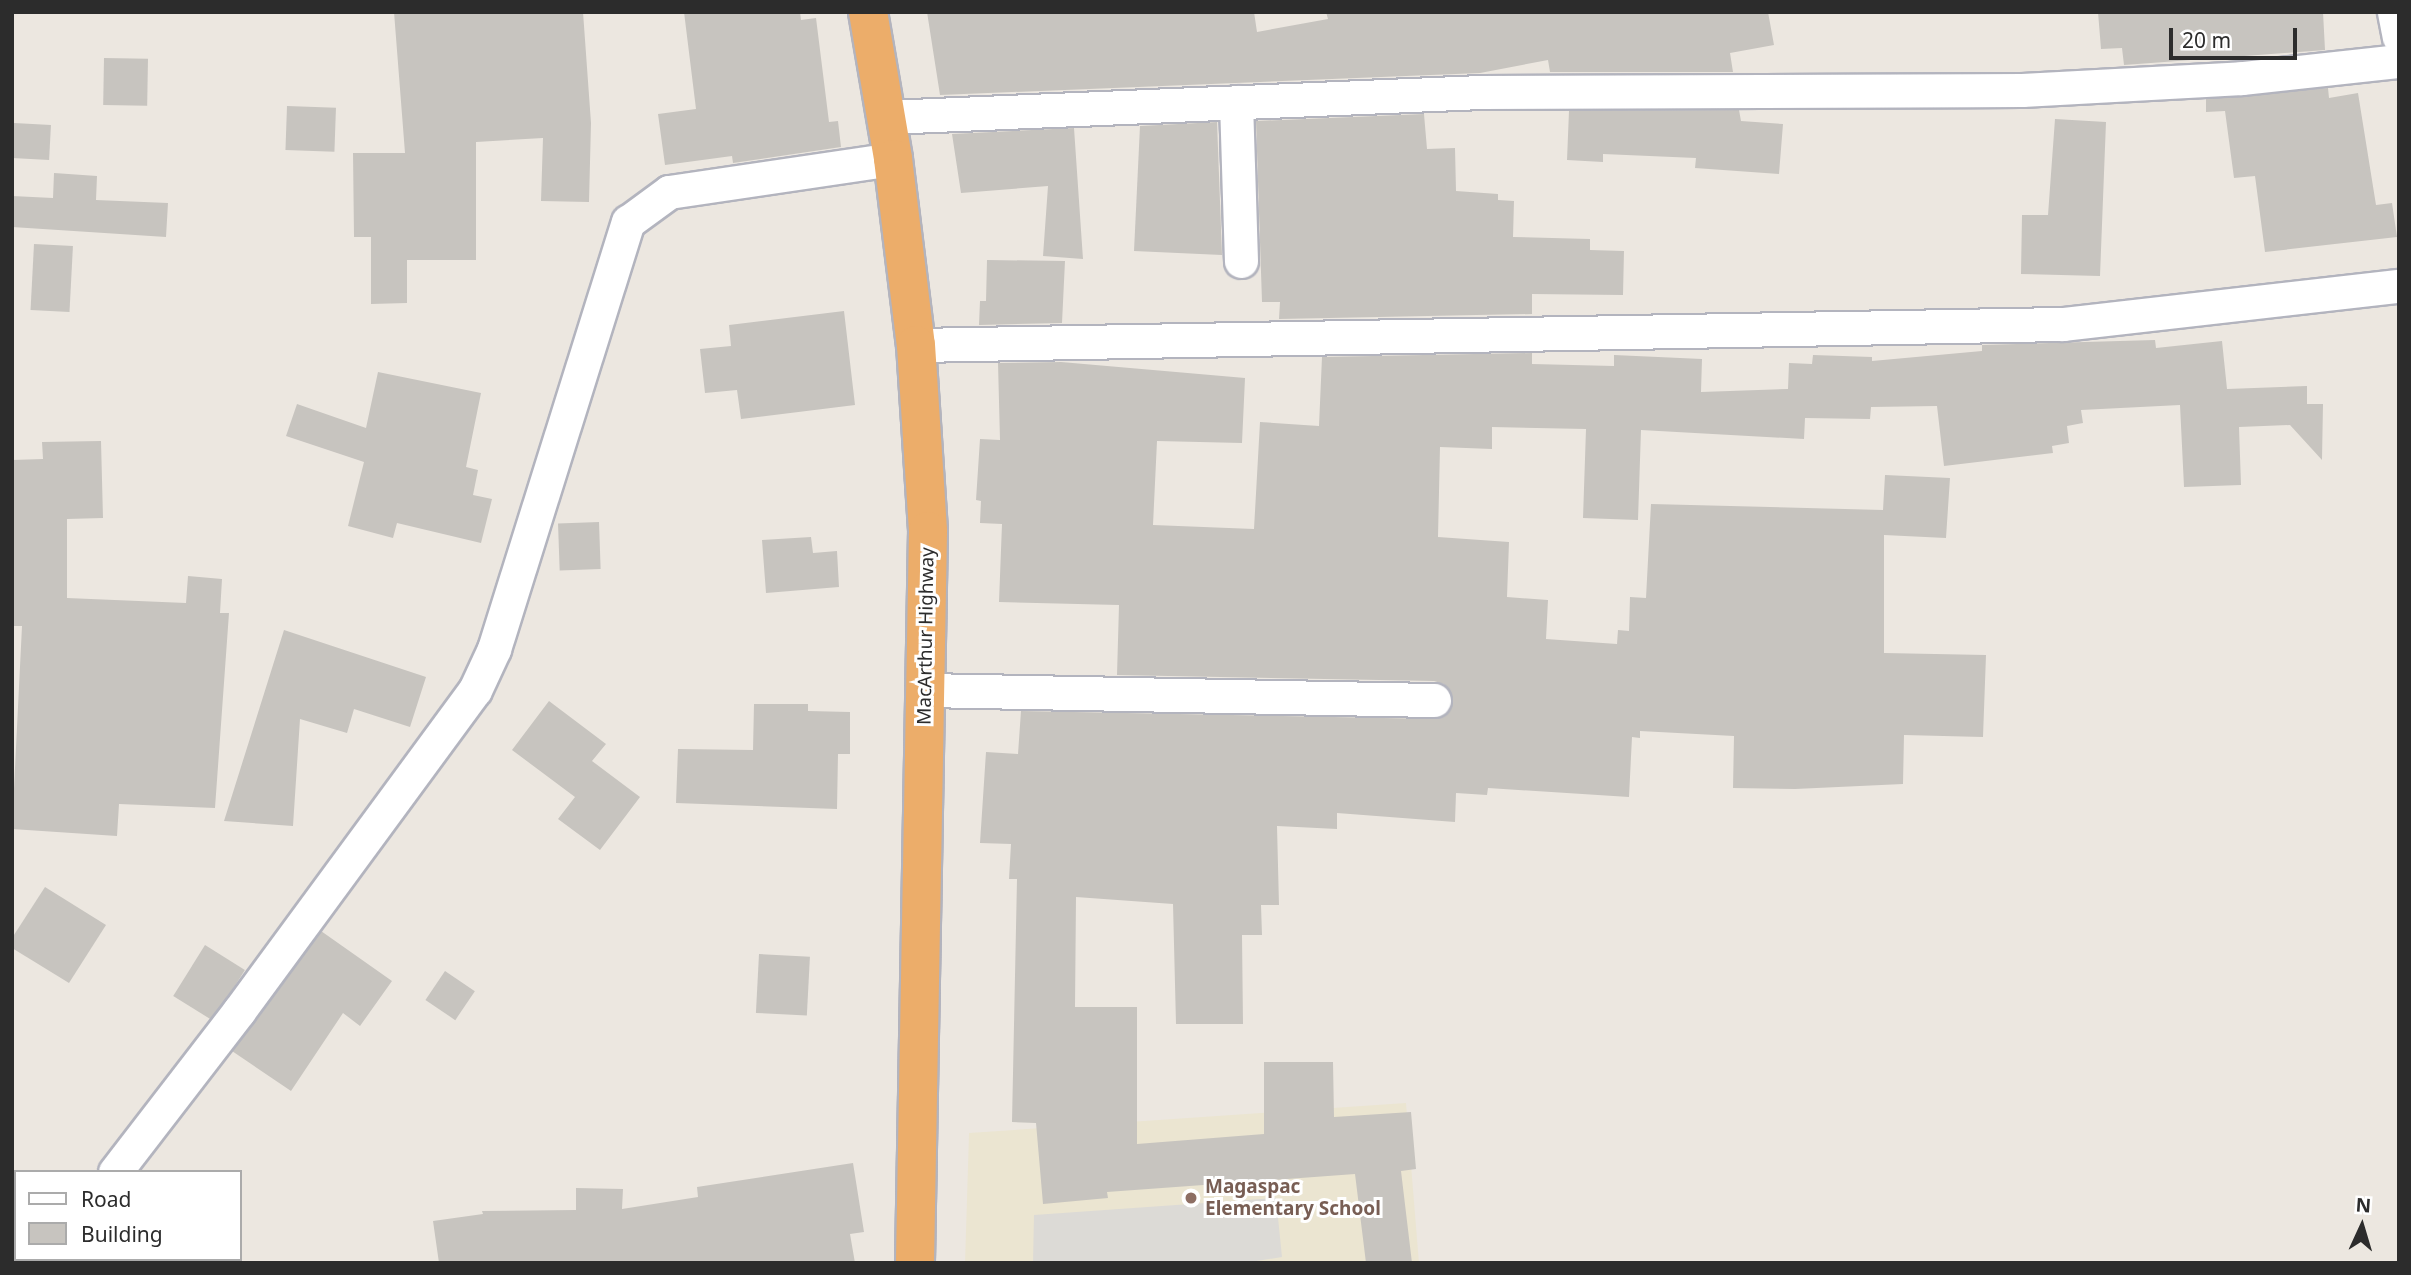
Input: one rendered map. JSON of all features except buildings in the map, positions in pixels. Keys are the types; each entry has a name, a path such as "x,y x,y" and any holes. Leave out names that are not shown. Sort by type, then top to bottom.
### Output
{"highway":[{"name":"MacArthur Highway","path":"868,12 894,159 916,345 928,531 915,1263"}],"street":[{"path":"2394,12 2399,37"},
{"path":"887,117 1480,92 2022,90 2242,78 2399,61"},
{"path":"1236,102 1241,261"},
{"path":"117,1170 239,1012 475,690 494,649 628,222 669,192 894,159"},
{"path":"916,345 2063,324 2399,286"},
{"path":"925,690 1434,700"}],"shaded area":[{"name":"Magaspac Elementary School","path":"1406,1103 1419,1263 965,1263 969,1133"},
{"path":"1276,1198 1282,1257 1244,1263 1033,1263 1034,1215"}],"place":[{"name":"Magaspac Elementary School","path":"1191,1198"}]}
